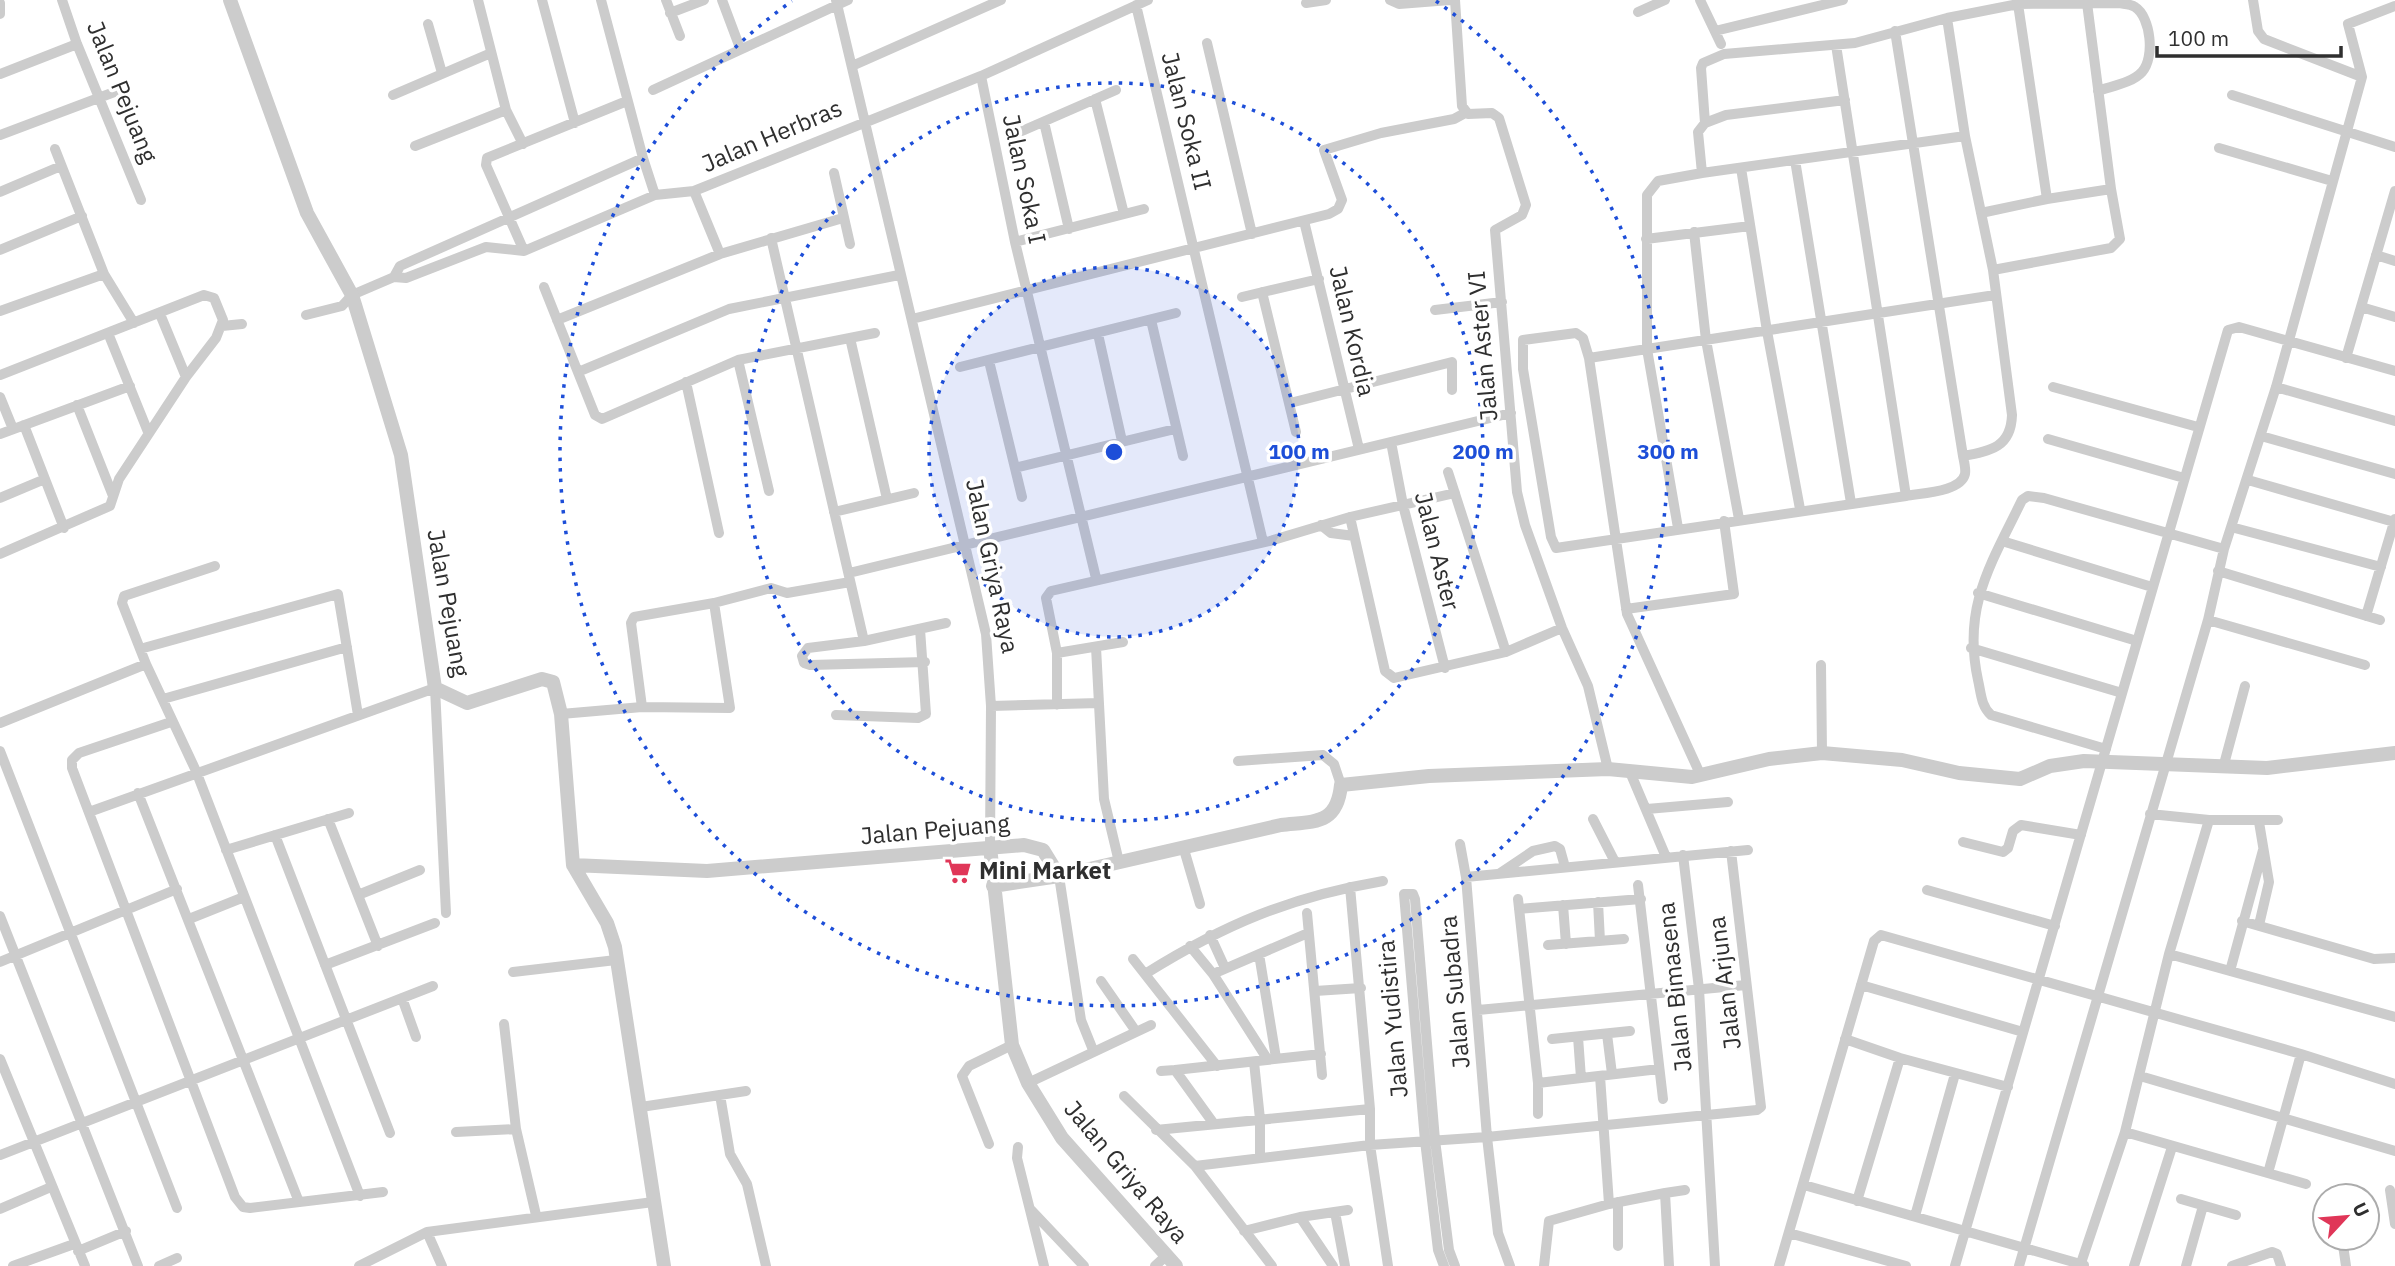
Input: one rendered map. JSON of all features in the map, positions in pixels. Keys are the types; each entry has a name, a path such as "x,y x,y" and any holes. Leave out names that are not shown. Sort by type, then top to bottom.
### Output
{"street":[{"name":"Jalan Pejuang","path":"62,0 77,44 141,200"},
{"name":"Jalan Pejuang","path":"230,0 307,213 352,295 401,455 435,688 467,703 549,678 553,682 561,713 573,865 707,871 1024,845 1043,850 1059,876"},
{"path":"478,0 506,110 523,144"},
{"path":"542,0 575,123"},
{"path":"601,0 655,195"},
{"path":"666,0 680,36"},
{"path":"670,13 704,0"},
{"path":"722,0 740,48"},
{"path":"653,90 837,2 848,0"},
{"path":"852,66 1001,0"},
{"name":"Jalan Herbras","path":"524,251 655,195 694,191 981,76 1148,0"},
{"path":"1306,3 1325,0"},
{"path":"912,319 1329,214 1342,205 1324,150 1381,133 1454,119 1465,113 1452,0 1399,4 1390,0"},
{"path":"1638,12 1665,0"},
{"path":"1699,0 1721,44"},
{"path":"1716,31 1843,0"},
{"path":"2253,0 2258,31 2264,39 2362,77"},
{"name":"Jalan Griya Raya","path":"837,2 986,634 991,706 990,847 1012,1045 1028,1083 1062,1138 1166,1263"},
{"path":"1993,270 2111,248 2120,239 2087,3"},
{"path":"1705,123 1701,68 1709,59 1724,54 1836,45 2018,4 2087,3 2134,6 2143,15 2150,48 2148,62 2142,73 2098,91"},
{"path":"0,4 0,14"},
{"path":"2018,4 2047,199"},
{"name":"Jalan Soka II","path":"1136,5 1250,477 1263,542"},
{"path":"2019,1266 2208,620 2224,549 2248,480 2289,342 2362,77 2348,24 2395,6"},
{"path":"1947,18 1965,136 1993,270 2012,400 2012,429 2001,446 1964,456"},
{"path":"428,24 442,73"},
{"path":"1701,776 1634,634 1626,609 1616,537 1589,358 1583,338 1576,333 1523,340 1521,351 1551,537 1556,548 1616,537 1800,509 1906,496 1950,487 1960,481 1965,474 1964,456 1895,31"},
{"path":"1207,43 1252,234"},
{"path":"0,74 77,44"},
{"path":"1836,45 1906,496"},
{"path":"393,95 491,53"},
{"name":"Jalan Soka I","path":"981,76 1015,242 1029,289 1096,578"},
{"path":"0,135 125,88"},
{"path":"1022,131 1116,90"},
{"path":"2232,95 2395,147"},
{"path":"1095,99 1124,214"},
{"path":"1702,173 1698,132 1705,123 1726,115 1845,100"},
{"path":"524,251 486,162 490,156 627,101"},
{"path":"415,146 506,110"},
{"name":"Jalan Aster VI","path":"1465,113 1496,114 1526,205 1522,215 1495,230 1517,492 1525,525 1562,628 1588,686 1608,769"},
{"path":"1044,122 1069,229"},
{"path":"1678,528 1647,349 1646,239 1647,195 1650,188 1658,181 1702,173 1965,136"},
{"path":"2219,148 2332,181"},
{"path":"55,149 104,274 134,323"},
{"path":"394,277 400,266 643,158"},
{"path":"1795,160 1851,503"},
{"path":"0,192 61,166"},
{"path":"1741,168 1767,331 1800,509"},
{"path":"834,173 850,244"},
{"path":"1981,212 2111,189"},
{"path":"694,191 720,254"},
{"path":"2346,358 2394,198"},
{"path":"1015,242 1144,209"},
{"path":"0,250 82,216"},
{"path":"557,320 720,254 843,218"},
{"name":"Jalan Kordia","path":"1304,221 1359,449"},
{"path":"1646,239 1750,226"},
{"path":"479,232 486,247"},
{"path":"1693,232 1706,340 1739,519"},
{"path":"771,238 863,641"},
{"path":"306,315 342,306 352,295 394,277 406,278 486,247 524,251"},
{"path":"2376,255 2395,261"},
{"path":"0,311 104,274"},
{"path":"578,372 729,309 783,296 900,275"},
{"path":"1242,297 1319,279"},
{"path":"544,287 595,415 602,419 738,360 875,333"},
{"path":"1262,292 1296,432"},
{"path":"0,374 209,295 218,307 222,326 148,432 119,479 112,502 102,512 0,554"},
{"path":"1589,358 1995,295"},
{"path":"1435,310 1502,302"},
{"path":"2361,307 2395,317"},
{"path":"960,367 1176,313"},
{"path":"160,314 186,377"},
{"path":"1151,320 1183,456"},
{"path":"222,326 242,324"},
{"path":"1955,1266 2170,532 2198,427 2230,329 2239,327 2395,371"},
{"path":"108,333 148,432"},
{"path":"1098,334 1122,441"},
{"path":"850,338 887,499"},
{"path":"738,360 769,491"},
{"path":"989,361 1022,497"},
{"path":"1290,403 1452,362 1452,390"},
{"path":"686,382 719,533"},
{"path":"0,434 130,386"},
{"path":"2053,387 2198,427"},
{"path":"2276,387 2395,421"},
{"path":"0,397 45,479 64,528"},
{"path":"77,405 113,496"},
{"path":"642,707 631,620 771,588 786,593 967,545 1511,413"},
{"path":"1015,468 1175,429"},
{"path":"2261,436 2395,474"},
{"path":"2048,439 2184,478"},
{"name":"Jalan Aster","path":"1391,442 1403,505 1445,668"},
{"path":"1448,472 1506,652"},
{"path":"0,498 45,479"},
{"path":"2248,480 2395,520 2366,616"},
{"path":"834,512 914,493"},
{"path":"1057,705 1057,653 1046,596 1051,591 1096,578 1263,542 1350,517 1455,493"},
{"path":"2224,549 2033,495 2022,500 1978,593 1971,649 1983,705 1991,715 2105,755 2166,764 2223,768 2280,767 2395,753"},
{"path":"1350,517 1385,671 1389,675 1399,678 1506,652 1562,628"},
{"path":"1626,609 1734,594 1724,521"},
{"path":"1321,525 1331,533 1354,536"},
{"path":"2231,527 2381,567"},
{"path":"2002,541 2152,587"},
{"path":"215,566 124,596 122,603 171,723 196,771 360,1196"},
{"path":"2218,571 2380,620"},
{"path":"1978,593 2137,641"},
{"path":"140,649 338,594 358,715"},
{"path":"561,713 642,707 730,708 714,603"},
{"path":"2208,620 2365,665"},
{"path":"925,662 810,665 803,660 803,652 808,648 863,641 947,623"},
{"path":"836,715 918,718 928,710 920,629"},
{"path":"1057,653 1123,642"},
{"path":"163,699 347,647"},
{"path":"1096,647 1104,799 1119,862"},
{"path":"1971,649 2122,693"},
{"path":"0,723 146,664"},
{"path":"1821,665 1822,753"},
{"path":"2223,768 2245,686"},
{"path":"89,812 196,771 435,688 446,913"},
{"path":"991,706 1099,703"},
{"path":"171,723 74,756 72,768 239,1204 250,1208 383,1192"},
{"path":"0,751 134,1104 177,1208"},
{"path":"1341,785 1429,776 1608,769 1666,777 1701,776 1769,759 1822,753 1902,760 1959,773 2020,779 2050,766 2105,755"},
{"path":"993,886 1059,876 1183,846 1331,816 1339,802 1341,785 1334,764 1323,755 1238,761"},
{"path":"1630,772 1666,857"},
{"path":"138,793 299,1202"},
{"path":"1647,809 1728,802"},
{"path":"226,850 349,813"},
{"path":"2150,814 2209,820 2278,820"},
{"path":"328,819 378,946"},
{"path":"1594,819 1615,862"},
{"path":"1804,1185 2082,1265 2125,1132 2169,954 2209,820"},
{"path":"2259,822 2269,882 2259,925"},
{"path":"1963,842 1984,850 2003,852 2008,848 2013,831 2021,825 2081,835"},
{"path":"275,835 390,1133"},
{"name":"Jalan Subadra","path":"1460,844 1466,877 1487,1137 1498,1233 1510,1266"},
{"path":"1499,874 1533,850 1555,845 1560,849 1565,867"},
{"path":"1183,846 1200,904"},
{"path":"1466,877 1748,850"},
{"path":"2230,971 2263,850"},
{"name":"Jalan Arjuna","path":"1708,1114 1757,1110 1760,1107 1731,851"},
{"name":"Jalan Bimasena","path":"1683,855 1699,989 1715,1266"},
{"path":"573,865 607,923 641,1107 664,1266"},
{"path":"358,895 420,870"},
{"path":"1059,876 1081,1020 1093,1050"},
{"path":"1145,974 1210,935 1291,901 1383,881"},
{"path":"1638,885 1662,1099"},
{"path":"1350,887 1361,988 1370,1145 1388,1266"},
{"path":"0,962 177,889"},
{"path":"1927,890 2055,926"},
{"name":"Jalan Yudistira","path":"1409,896 1430,1141"},
{"path":"189,919 244,897"},
{"path":"1538,1114 1538,1083 1519,904 1563,905 1641,900"},
{"path":"1598,902 1600,941"},
{"path":"1563,905 1566,944"},
{"path":"1307,913 1322,1075"},
{"path":"0,916 138,1266"},
{"path":"2242,921 2374,958 2395,958"},
{"path":"325,965 435,923"},
{"path":"1213,974 1308,933"},
{"path":"1210,935 1225,968"},
{"path":"1779,1266 1874,941 1885,935 2301,1054 2395,1084"},
{"path":"1548,945 1624,939"},
{"path":"1190,946 1213,974 1272,1059"},
{"path":"1259,954 1272,1059"},
{"path":"2169,954 2395,1017"},
{"path":"1133,959 1217,1066"},
{"path":"513,972 615,960"},
{"path":"1101,981 1135,1030"},
{"path":"1478,1010 1746,985"},
{"path":"1861,985 2023,1032"},
{"path":"0,1155 433,986"},
{"path":"1315,991 1361,988"},
{"path":"402,998 416,1037"},
{"path":"504,1024 516,1129 536,1215"},
{"path":"1028,1083 1135,1030 1151,1025"},
{"path":"1552,1040 1630,1031"},
{"path":"1607,1034 1612,1074"},
{"path":"1578,1037 1581,1078"},
{"path":"1845,1039 1900,1058 2008,1087"},
{"path":"989,1144 962,1076 969,1066 1012,1045"},
{"path":"1161,1071 1321,1054"},
{"path":"2268,1173 2301,1054"},
{"path":"1857,1201 1900,1058"},
{"path":"0,1059 4,1079 85,1266"},
{"path":"1254,1062 1260,1119 1260,1158"},
{"path":"1538,1083 1659,1069"},
{"path":"1175,1070 1214,1124"},
{"path":"1915,1216 1955,1074"},
{"path":"1600,1076 1618,1246"},
{"path":"2140,1076 2395,1151"},
{"path":"641,1107 746,1091"},
{"path":"720,1095 730,1154 747,1184 766,1266"},
{"path":"1124,1096 1195,1166 1272,1266"},
{"path":"1156,1130 1370,1110"},
{"path":"1195,1166 1370,1145 1487,1137 1708,1114"},
{"path":"456,1132 516,1129"},
{"path":"2125,1132 2306,1184"},
{"path":"1430,1141 1438,1250 1444,1266"},
{"path":"1430,1141 1449,1250 1455,1266"},
{"path":"1018,1147 1017,1158 1044,1266"},
{"path":"2134,1266 2172,1147"},
{"path":"0,1209 51,1187"},
{"path":"1544,1266 1549,1221 1614,1203 1685,1190"},
{"path":"2390,1190 2395,1224"},
{"path":"1665,1193 1669,1266"},
{"path":"2181,1199 2236,1215"},
{"path":"359,1266 427,1232 536,1215 653,1202"},
{"path":"2186,1266 2203,1206"},
{"path":"1029,1208 1082,1265"},
{"path":"1244,1231 1300,1217 1348,1210"},
{"path":"1335,1212 1345,1266"},
{"path":"1300,1217 1333,1266"},
{"path":"13,1266 126,1231"},
{"path":"427,1232 442,1266"},
{"path":"1789,1233 1906,1266"},
{"path":"2232,1266 2272,1252 2277,1254 2281,1266"},
{"path":"159,1266 177,1258"}],"place":[{"name":"Mini Market","path":"958,871"}]}
